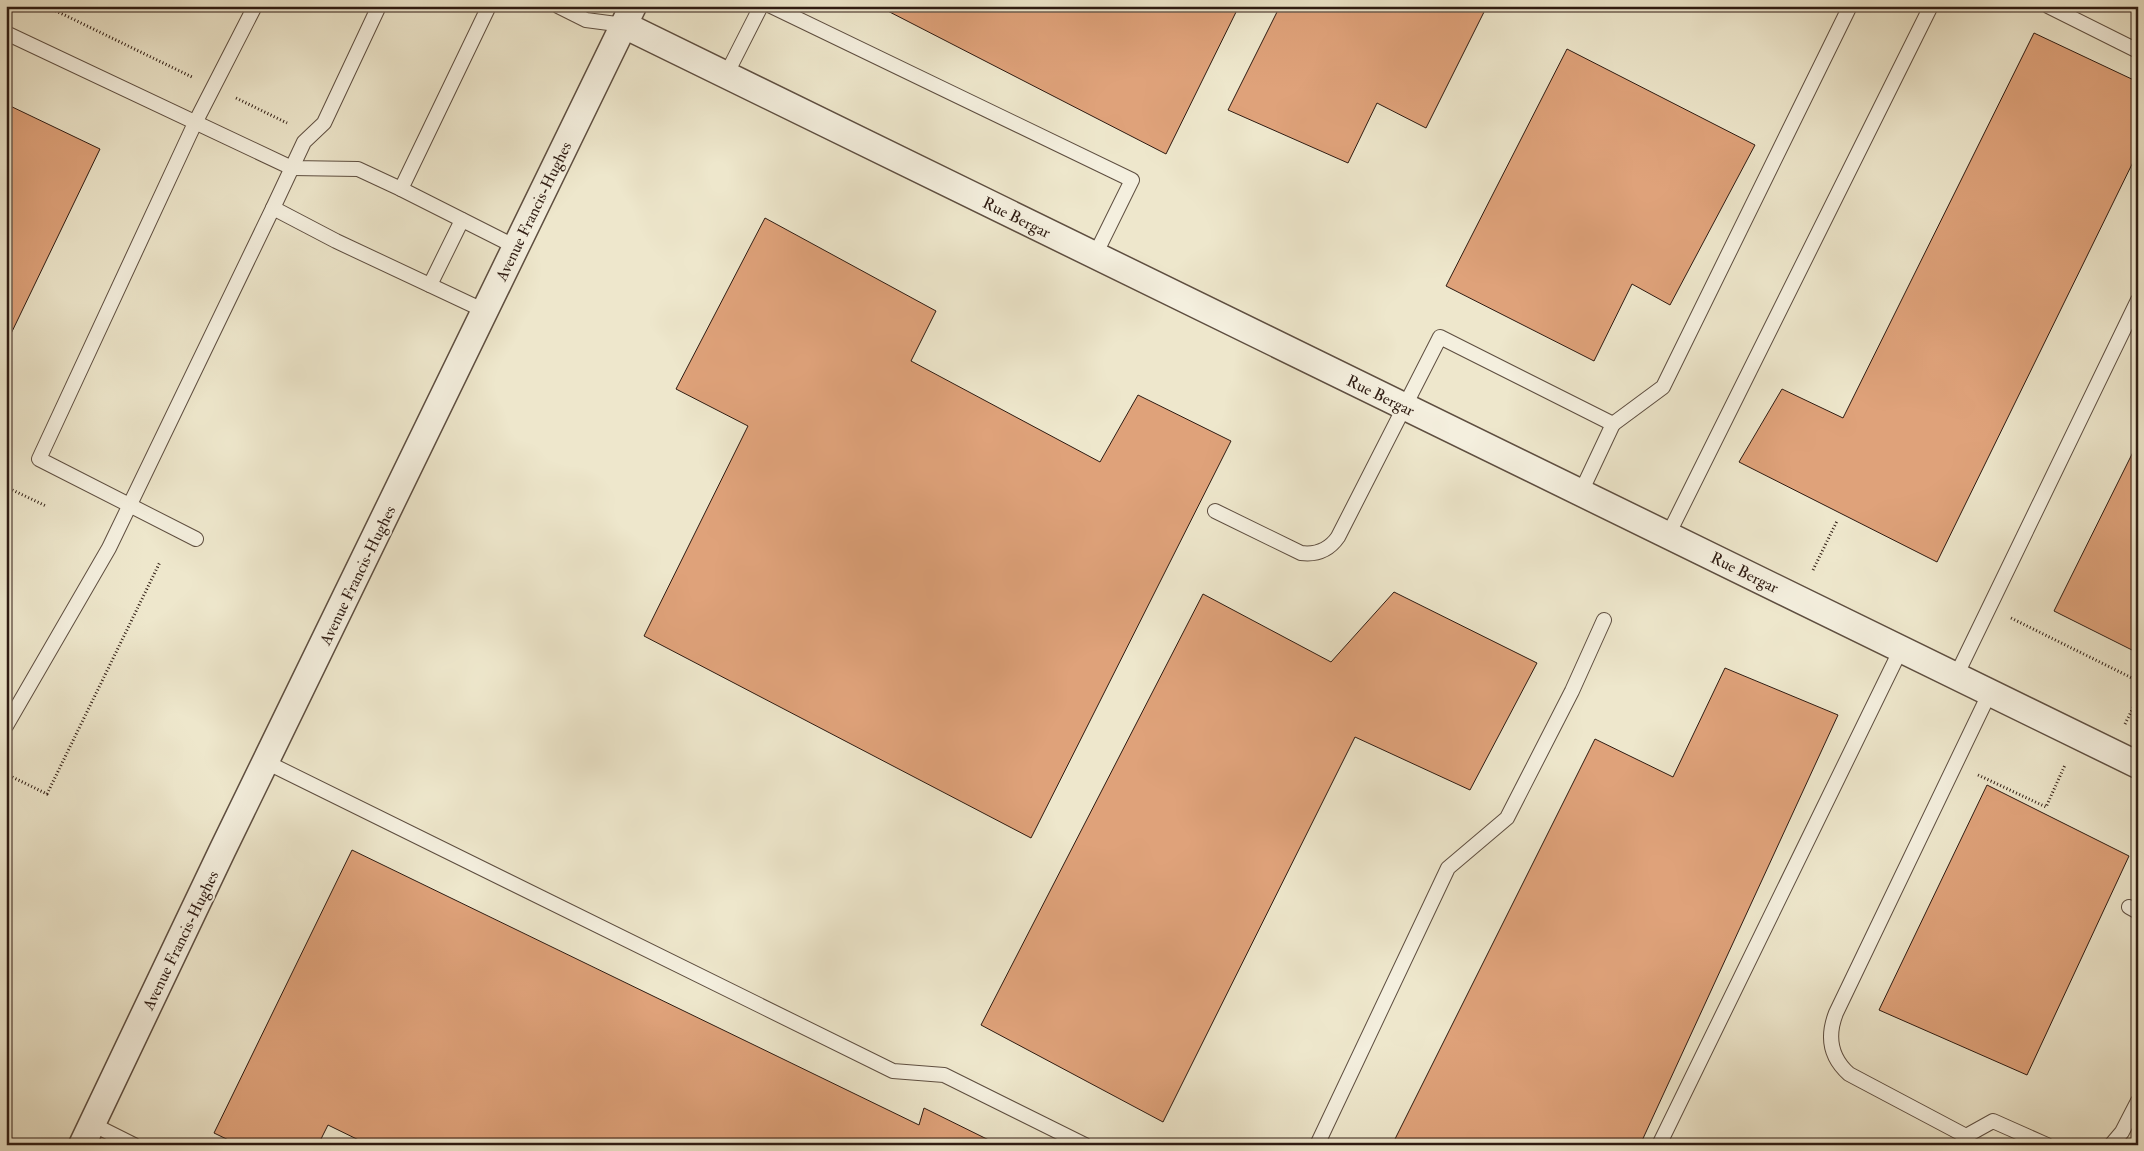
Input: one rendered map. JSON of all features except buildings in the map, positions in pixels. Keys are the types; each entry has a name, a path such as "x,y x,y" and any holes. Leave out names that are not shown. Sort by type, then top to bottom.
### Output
{"street":[{"name":"Rue Bergar","path":"628,16 726,75 2138,765"},
{"name":"Avenue Francis-Hughes","path":"87,1134 628,16"}],"lane":[{"path":"196,539 39,459 195,124 255,6"},
{"path":"6,726 109,548 304,142 324,123 379,6"},
{"path":"401,189 489,6"},
{"path":"558,6 586,20 628,16"},
{"path":"726,75 761,6"},
{"path":"771,6 1132,180 1095,255"},
{"path":"1581,492 1613,424 1663,388 1850,6"},
{"path":"1668,535 1930,6"},
{"path":"2048,6 2138,51"},
{"path":"6,33 195,124 292,168 358,169 516,247"},
{"path":"273,208 336,241 485,311"},
{"path":"430,285 462,220"},
{"path":"1956,676 2138,300"},
{"path":"1215,511 1301,553 1316,554 1329,548 1338,537 1440,337 1613,424"},
{"path":"1317,1145 1448,868 1507,818 1572,691 1604,620"},
{"path":"1659,1145 1901,648"},
{"path":"1990,692 1836,1013 1830,1032 1830,1042 1836,1060 1849,1074 1966,1136 1993,1121 2046,1145"},
{"path":"266,762 893,1071 944,1076 1084,1145"},
{"path":"2111,1145 2122,1132 2138,1101"},
{"path":"87,1134 134,1145"}],"path":[{"path":"46,6 311,134"},
{"path":"6,487 46,506"},
{"path":"1813,570 1837,521"},
{"path":"6,774 47,794 160,562"},
{"path":"2003,614 2138,681"},
{"path":"2125,724 2138,698"},
{"path":"1996,784 2046,807 2065,764"}]}
